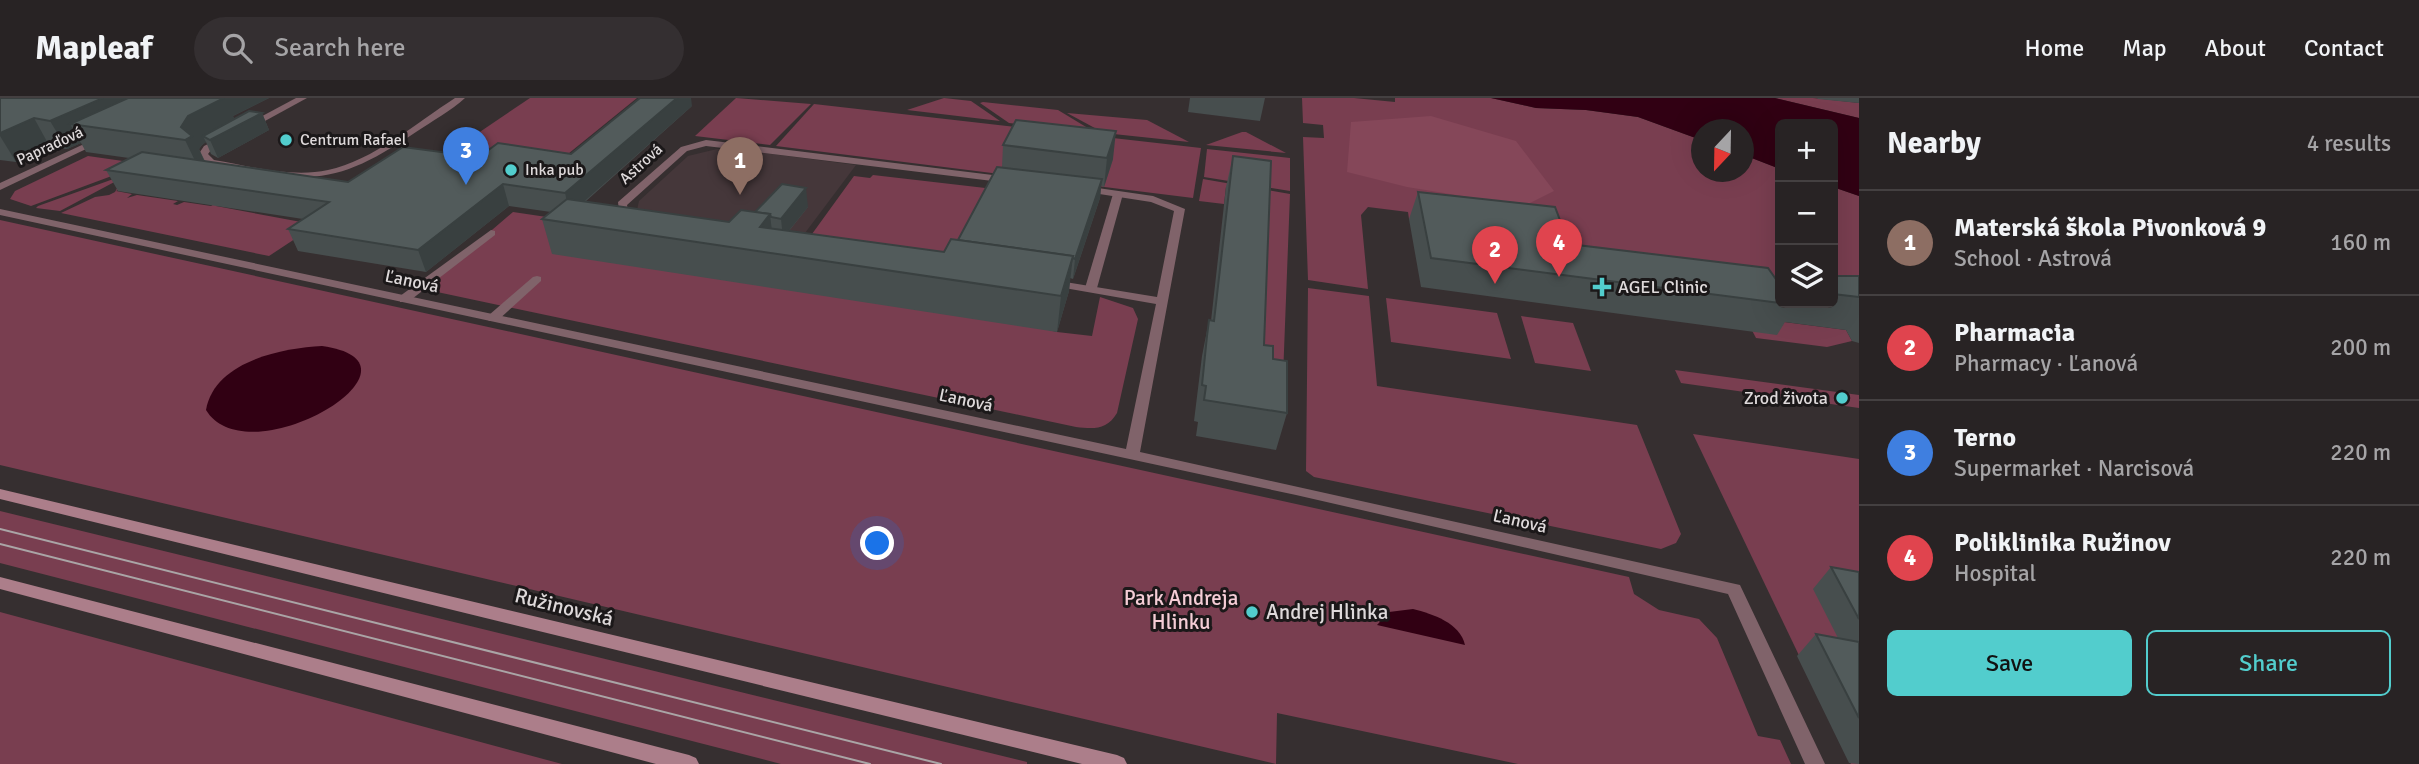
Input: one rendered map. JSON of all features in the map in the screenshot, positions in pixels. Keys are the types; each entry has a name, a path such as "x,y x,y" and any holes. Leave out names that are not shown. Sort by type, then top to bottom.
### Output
{"street":[{"path":"303,98 207,148 202,155 211,162 298,175 329,173 357,163 461,98"},
{"name":"Papraďová","path":"0,187 105,138"},
{"name":"Astrová","path":"646,223 624,218 622,204 684,149 706,143 1023,181"},
{"path":"1072,188 1153,199 1180,209 1132,455"},
{"path":"1091,288 1118,194"},
{"name":"Ľanová","path":"0,212 1132,455 1734,589 1815,764"},
{"path":"404,299 491,233"},
{"path":"493,318 537,279"},
{"path":"1038,281 1160,301"},
{"name":"Ružinovská","path":"0,494 1058,757 1117,764"},
{"path":"0,583 688,764"}],"shaded area":[{"path":"1491,98 1775,98 1859,118 1859,196 1838,189 1838,119 1775,119 1775,167 1754,159 1754,119 1691,119 1691,136 1638,117 1586,110 1536,108"},
{"path":"1431,116 1516,141 1554,191 1524,206 1407,187 1347,172 1351,122"},
{"path":"717,149 856,165 799,241 637,210 639,201 688,156"},
{"path":"322,346 353,356 361,373 350,392 325,410 293,425 259,432 228,428 206,410 212,394 222,380 235,369 269,354"},
{"path":"1413,609 1452,625 1465,645 1377,625 1389,612"}],"green space":[{"path":"530,98 637,98 563,158 459,146"},
{"path":"736,98 811,104 770,145 695,136"},
{"path":"944,98 971,101 1000,121 907,110"},
{"path":"1302,98 1354,98 1395,102 1395,98 1491,98 1536,108 1586,110 1638,117 1691,136 1691,182 1754,182 1754,159 1775,167 1775,300 1409,219 1408,212 1368,207 1361,215 1368,289 1308,280 1303,137 1324,138 1323,125 1303,123"},
{"path":"1775,98 1813,98 1859,103 1859,118"},
{"path":"980,103 1058,110 1096,133 1009,123"},
{"path":"814,104 1201,148 1193,198 776,146"},
{"path":"1067,113 1147,120 1189,142 1104,133"},
{"path":"1246,132 1286,153 1206,145"},
{"path":"1207,149 1290,158 1290,191 1204,177"},
{"path":"88,156 144,164 31,206 10,199 15,191"},
{"path":"133,172 60,211 36,208 38,206"},
{"path":"153,172 116,191 132,194 127,198 137,195 178,201 173,204 177,205 184,202 211,206 245,186 248,187 216,206 312,224 360,196 269,256 61,213 95,197 115,192 120,183"},
{"path":"873,175 994,189 960,255 812,234 854,176 870,178"},
{"path":"1203,179 1290,194 1283,377 1281,360 1256,356 1226,187 1224,204 1199,201"},
{"path":"1838,189 1859,196 1859,307 1838,304"},
{"path":"513,212 587,223 1057,332 1092,336 1100,297 1133,308 1138,319 1117,413 1109,423 1100,427 1076,427 423,289"},
{"name":"Park Andreja Hlinku","path":"0,220 1629,577 1634,594 1659,610 1699,619 1717,638 1758,736 1780,740 1791,764 1518,764 1277,713 1276,764 0,465"},
{"path":"1308,288 1369,296 1377,386 1637,425 1681,534 1676,543 1661,549 1314,477 1306,471"},
{"path":"1386,298 1497,313 1511,359 1391,342"},
{"path":"1521,316 1573,323 1591,371 1535,363"},
{"path":"1745,317 1846,330 1852,341 1827,347 1756,338"},
{"path":"1675,370 1859,395 1859,408 1681,383"},
{"path":"1693,434 1859,459 1859,764 1851,764"},
{"path":"0,511 1027,764 781,764 0,563"},
{"path":"0,612 562,764 0,764"}],"building":[{"path":"0,98 103,98 50,121 34,118 0,133"},
{"path":"128,98 224,98 188,116 181,127 192,136 185,140 70,124"},
{"path":"640,98 677,98 565,193 503,184 418,250 288,229 329,202 106,170 142,152 348,182 403,147 479,157 498,143 571,154"},
{"path":"249,111 262,113 210,140 203,136"},
{"path":"1016,120 1116,131 1107,158 1003,145"},
{"path":"1233,156 1271,161 1264,345 1273,346 1273,359 1287,361 1287,413 1204,400 1206,386 1202,385 1207,336 1209,320 1214,321"},
{"path":"997,167 1102,179 1075,259 1073,256 958,240"},
{"path":"782,184 806,188 781,219 755,212"},
{"path":"1418,192 1555,207 1569,244 1768,268 1775,278 1775,302 1431,258"},
{"path":"567,199 729,222 741,210 770,214 760,227 944,252 951,239 1073,256 1061,296 542,219"},
{"path":"1838,276 1859,276 1859,297 1838,295"},
{"path":"1831,567 1859,572 1859,619"},
{"path":"1816,634 1859,642 1859,718"}],"tram line":[{"path":"0,529 941,764"},
{"path":"0,544 870,764"}],"place":[{"name":"Centrum Rafael","path":"286,140"},
{"name":"Inka pub","path":"511,170"},
{"name":"Terno","path":"466,185"},
{"name":"Materská škola Pivonková 9","path":"740,195"},
{"name":"Poliklinika Ružinov","path":"1559,277"},
{"name":"Pharmacia","path":"1495,284"},
{"name":"AGEL Clinic","path":"1602,287"},
{"name":"Zrod života","path":"1842,398"},
{"name":"Andrej Hlinka","path":"1252,612"}]}
